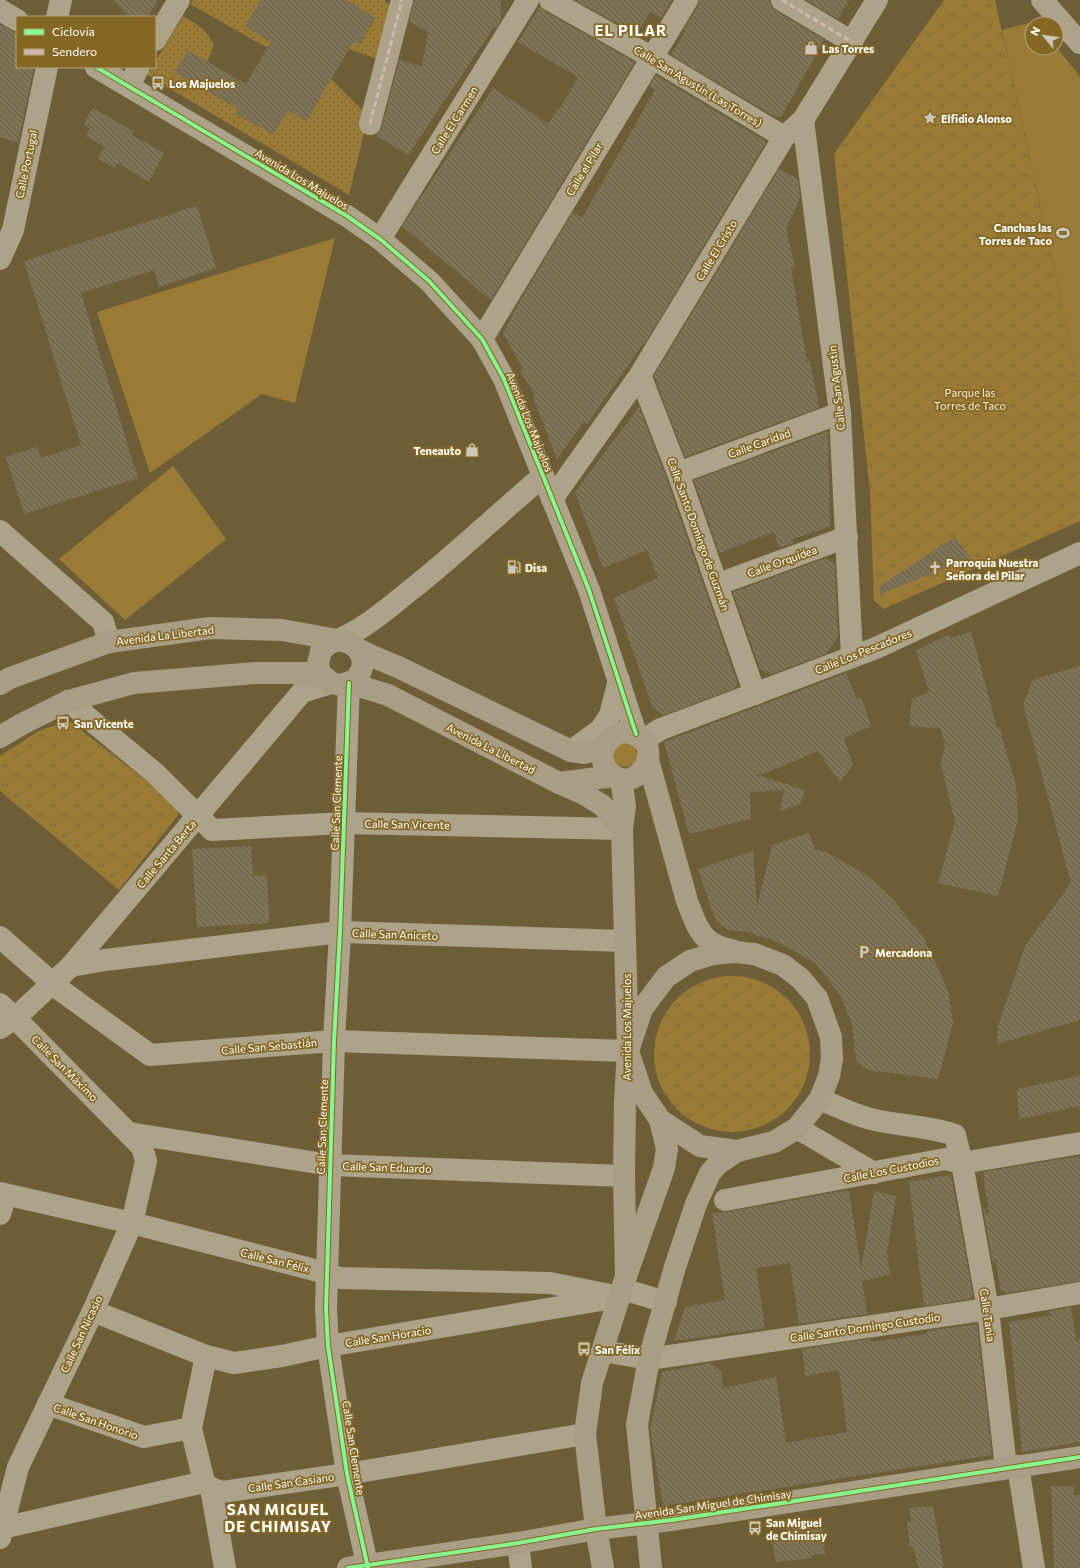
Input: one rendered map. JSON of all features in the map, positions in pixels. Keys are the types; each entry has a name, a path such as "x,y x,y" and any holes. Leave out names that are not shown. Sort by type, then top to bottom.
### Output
{"street":[{"path":"57,16 61,0"},
{"path":"156,38 179,0"},
{"path":"370,124 402,0"},
{"name":"Calle El Carmen","path":"380,239 528,0"},
{"name":"Calle San Agustín (Las Torres)","path":"550,0 651,57 784,138"},
{"name":"Calle el Pilar","path":"482,339 651,57 687,0"},
{"path":"782,0 852,42"},
{"name":"Calle El Cristo","path":"552,499 640,375 784,138 804,120 877,0"},
{"path":"1042,0 1080,43"},
{"path":"0,10 16,19"},
{"name":"Calle Portugal","path":"0,260 13,230 47,68"},
{"name":"Avenida Los Majuelos","path":"98,68 336,208 380,239 429,281 482,339 504,379 589,590 619,679 630,743 694,921 704,935 714,945 735,952"},
{"path":"128,86 139,68"},
{"name":"Calle San Agustìn","path":"804,120 840,413 852,657"},
{"name":"Calle Santo Domingo de Guzmán","path":"640,375 678,473 718,584 755,694"},
{"name":"Calle Caridad","path":"678,473 840,413"},
{"path":"358,649 362,657 362,665 360,673 355,680 334,680 318,664 322,651 328,644 356,633 386,610 445,562 504,508 543,476"},
{"path":"0,531 103,622 110,642"},
{"name":"Calle Orquídea","path":"718,584 847,537"},
{"name":"Calle Los Pescadores","path":"630,743 660,729 876,648 1080,553"},
{"name":"Avenida La Libertad","path":"0,684 10,678 110,642 210,628 282,630 338,640"},
{"path":"338,640 350,643 374,657 398,667 571,751 585,753 630,743"},
{"name":"Avenida La Libertad","path":"0,737 68,701 134,683 256,673 334,680 388,695 559,783 584,794 603,806 622,829"},
{"path":"571,751 601,729 610,715 619,679"},
{"name":"Calle Santa Berta","path":"5,1017 53,984 71,966 302,692 334,680"},
{"name":"Calle San Clemente","path":"334,680 344,823 334,1041 326,1273 328,1346 361,1567"},
{"name":"Calle San Vicente","path":"68,701 156,774 212,830 344,823 622,829"},
{"path":"559,783 633,778 643,771 630,743"},
{"path":"618,778 606,769 602,759 630,743"},
{"name":"Avenida Los Majuelos","path":"618,778 625,806 622,829 628,1051 625,1102 623,1287"},
{"path":"101,931 98,938 98,946 105,960"},
{"name":"Calle San Aniceto","path":"71,966 105,960 340,932 625,941"},
{"name":"Calle San Sebastián","path":"0,937 53,984 150,1055 334,1041 628,1051"},
{"path":"651,1568 638,1424 649,1359 675,1267 696,1204 710,1173 719,1163 737,1151 774,1142 797,1128 820,1099 829,1076 832,1059 831,1037 817,998 801,979 783,965 754,954 735,952 713,954 690,961 666,977 642,1009 628,1051 642,1093 660,1120 700,1146 737,1151"},
{"name":"Calle San Máximo","path":"5,1017 129,1133"},
{"name":"Calle Tania","path":"820,1099 860,1116 875,1120 940,1130 955,1135 962,1163 988,1309 1012,1467 1034,1568"},
{"name":"Avenida Los Majuelos","path":"603,1568 596,1530 585,1434 592,1383 664,1168 667,1149 660,1120"},
{"path":"797,1128 874,1173"},
{"name":"Calle San Eduardo","path":"129,1133 330,1165 624,1176"},
{"name":"Calle San Nicasio","path":"1,1533 18,1467 93,1311 132,1223 146,1161 142,1147 129,1133"},
{"name":"Calle Los Custodios","path":"725,1200 945,1159 962,1163 1080,1143"},
{"name":"Calle San Félix","path":"2,1201 132,1223 326,1273 340,1278 550,1283 623,1287 666,1302"},
{"name":"Calle San Horacio","path":"93,1311 206,1356 234,1363 282,1356 623,1287"},
{"name":"Calle Santo Domingo Custodio","path":"603,1351 649,1359 988,1309 1080,1293"},
{"path":"206,1356 190,1428 207,1485 225,1568"},
{"name":"Calle San Honorio","path":"48,1404 144,1437 190,1428"},
{"name":"Calle San Casiano","path":"1,1533 207,1485 222,1492 347,1474 585,1434"},
{"name":"Avenida San Miguel de Chimisay","path":"361,1567 1080,1457"},
{"path":"518,1543 521,1568"}],"green space":[{"path":"193,0 261,0 246,26 271,42 268,47 264,46 190,4"},
{"path":"346,0 385,0 385,2 392,6 380,60 349,49 354,41 360,44 375,18"},
{"name":"Parque las Torres de Taco","path":"944,0 995,0 1080,388 1080,521 884,609 874,601 870,492 834,154"},
{"path":"183,16 193,22 208,35 214,45 207,62 188,51 176,72 238,109 236,114 273,134 288,110 306,121 331,79 368,116 349,195 147,75 151,68 156,68 156,60"},
{"name":"Canchas las Torres de Taco","path":"1024,24 1024,56 1064,56 1080,77 1080,388 1002,30"},
{"path":"335,238 295,403 262,394 150,473 97,312"},
{"path":"173,466 226,539 125,620 59,559"},
{"path":"68,720 179,806 178,815 119,890 0,791 0,756 37,732"},
{"path":"625,743 634,746 637,755 634,764 625,767 616,764 613,755 616,746"},
{"path":"732,976 762,982 775,989 787,999 797,1011 804,1024 810,1054 804,1084 797,1097 787,1109 775,1119 762,1126 732,1132 702,1126 689,1119 677,1109 667,1097 660,1084 654,1054 660,1024 667,1011 677,999 689,989 702,982"}],"building":[{"path":"113,0 158,0 149,16 128,16"},
{"path":"261,0 346,0 375,17 359,45 354,41 306,121 288,110 273,134 236,114 238,109 175,72 188,51 246,84 271,42 245,26"},
{"path":"414,0 501,0 501,20 496,29 494,27 408,155 376,136 382,127 399,60 422,67 428,32 409,22"},
{"path":"575,0 672,0 661,18 650,12 637,35"},
{"path":"699,0 770,0 771,6 776,11 824,40 781,117 776,117 671,55 685,31 683,30 698,6"},
{"path":"806,0 849,0 838,19"},
{"path":"540,7 544,11 635,62 491,300 402,226 493,88 548,124 558,109 560,109 578,77 518,42"},
{"path":"0,24 16,33 16,68 34,68 18,143 0,137"},
{"path":"656,75 766,142 644,345 643,344 587,424 584,422 557,459 533,397 535,394 520,372 523,369 503,333 512,317 511,316 573,212 582,218 655,90 649,86"},
{"path":"92,108 134,131 132,135 164,153 149,182 118,163 114,168 98,158 104,147 86,136 90,128 84,125"},
{"path":"779,169 798,179 800,199 786,228 795,266 791,268 807,362 810,360 819,408 685,457 654,376"},
{"path":"197,206 216,268 159,287 154,270 81,293 138,478 24,514 6,457 37,447 41,458 81,445 24,261"},
{"path":"639,407 666,477 737,682 736,688 664,715 653,708 614,598 658,578 647,550 603,568 575,492"},
{"path":"828,431 830,526 791,540 796,542 779,548 774,532 719,553 694,480"},
{"path":"955,537 971,558 881,594 878,587"},
{"path":"825,558 835,564 838,637 826,654 771,674 760,669 733,592"},
{"path":"971,632 997,727 999,727 1016,784 1018,820 998,896 938,883 955,822 941,764 945,743 940,728 909,726 912,699 929,692 916,650 949,635 951,638"},
{"path":"1080,666 1080,1020 997,1044 998,1026 1025,946 1071,883 1023,704 1033,680"},
{"path":"846,673 857,699 861,697 871,726 844,738 853,765 840,782 818,751 768,772 757,775 805,790 800,804 780,811 784,790 750,792 751,819 689,834 664,742"},
{"name":"Mercadona","path":"809,833 815,850 824,851 867,875 894,901 925,940 948,991 953,1023 938,1079 868,1070 856,1060 852,1024 840,995 815,963 778,942 747,932 728,930 716,921 698,869 753,851 757,907 772,845"},
{"path":"251,846 253,876 267,875 269,923 197,927 192,849"},
{"path":"1080,1076 1080,1106 1019,1119 1017,1089"},
{"path":"1080,1156 1080,1281 1007,1293 1000,1290 996,1259 993,1264 983,1208 989,1215 983,1172"},
{"path":"951,1175 973,1295 970,1299 924,1306 909,1182"},
{"path":"849,1190 861,1270 874,1191 896,1196 887,1253 890,1275 862,1281 867,1314 799,1324 790,1263 756,1268 765,1328 674,1341 685,1307 725,1300 712,1213 727,1212"},
{"path":"1071,1307 1076,1340 1080,1339 1080,1442 1022,1452 1009,1322 1054,1315 1047,1312"},
{"path":"977,1324 992,1455 663,1506 650,1429 662,1372 710,1363 721,1371 723,1388 776,1377 786,1443 847,1432 839,1370 805,1376 802,1349 870,1339 871,1342 927,1334 927,1331"},
{"path":"1051,1486 1074,1486 1074,1495 1080,1495 1080,1568 1054,1568"},
{"path":"933,1506 944,1568 918,1568 914,1548 910,1547 907,1521 911,1521 909,1508"},
{"path":"807,1525 810,1530 823,1528 825,1554 812,1555 812,1558 776,1562 771,1533 786,1533 786,1528"}],"marked path":[{"path":"370,124 402,0"},
{"path":"782,0 852,42"}],"cycle path":[{"path":"98,68 347,216 380,239 429,281 482,339 504,379 589,590 636,734"},
{"path":"349,683 340,932 334,1041 326,1309 328,1346 347,1474 368,1568"},
{"path":"348,1568 518,1543 596,1529 672,1520 1080,1457"}],"place":[{"name":"Las Torres","path":"811,48"},
{"name":"Los Majuelos","path":"158,83"},
{"name":"Elfidio Alonso","path":"930,118"},
{"name":"Canchas las Torres de Taco","path":"1063,233"},
{"name":"Teneauto","path":"472,450"},
{"name":"Disa","path":"514,567"},
{"name":"Parroquia Nuestra Señora del Pilar","path":"935,568"},
{"name":"San Vicente","path":"63,723"},
{"name":"Mercadona","path":"864,952"},
{"name":"San Félix","path":"584,1349"},
{"name":"San Miguel de Chimisay","path":"755,1528"}],"district":[{"name":"EL PILAR","path":"631,30"},
{"name":"SAN MIGUEL DE CHIMISAY","path":"278,1518"}]}
